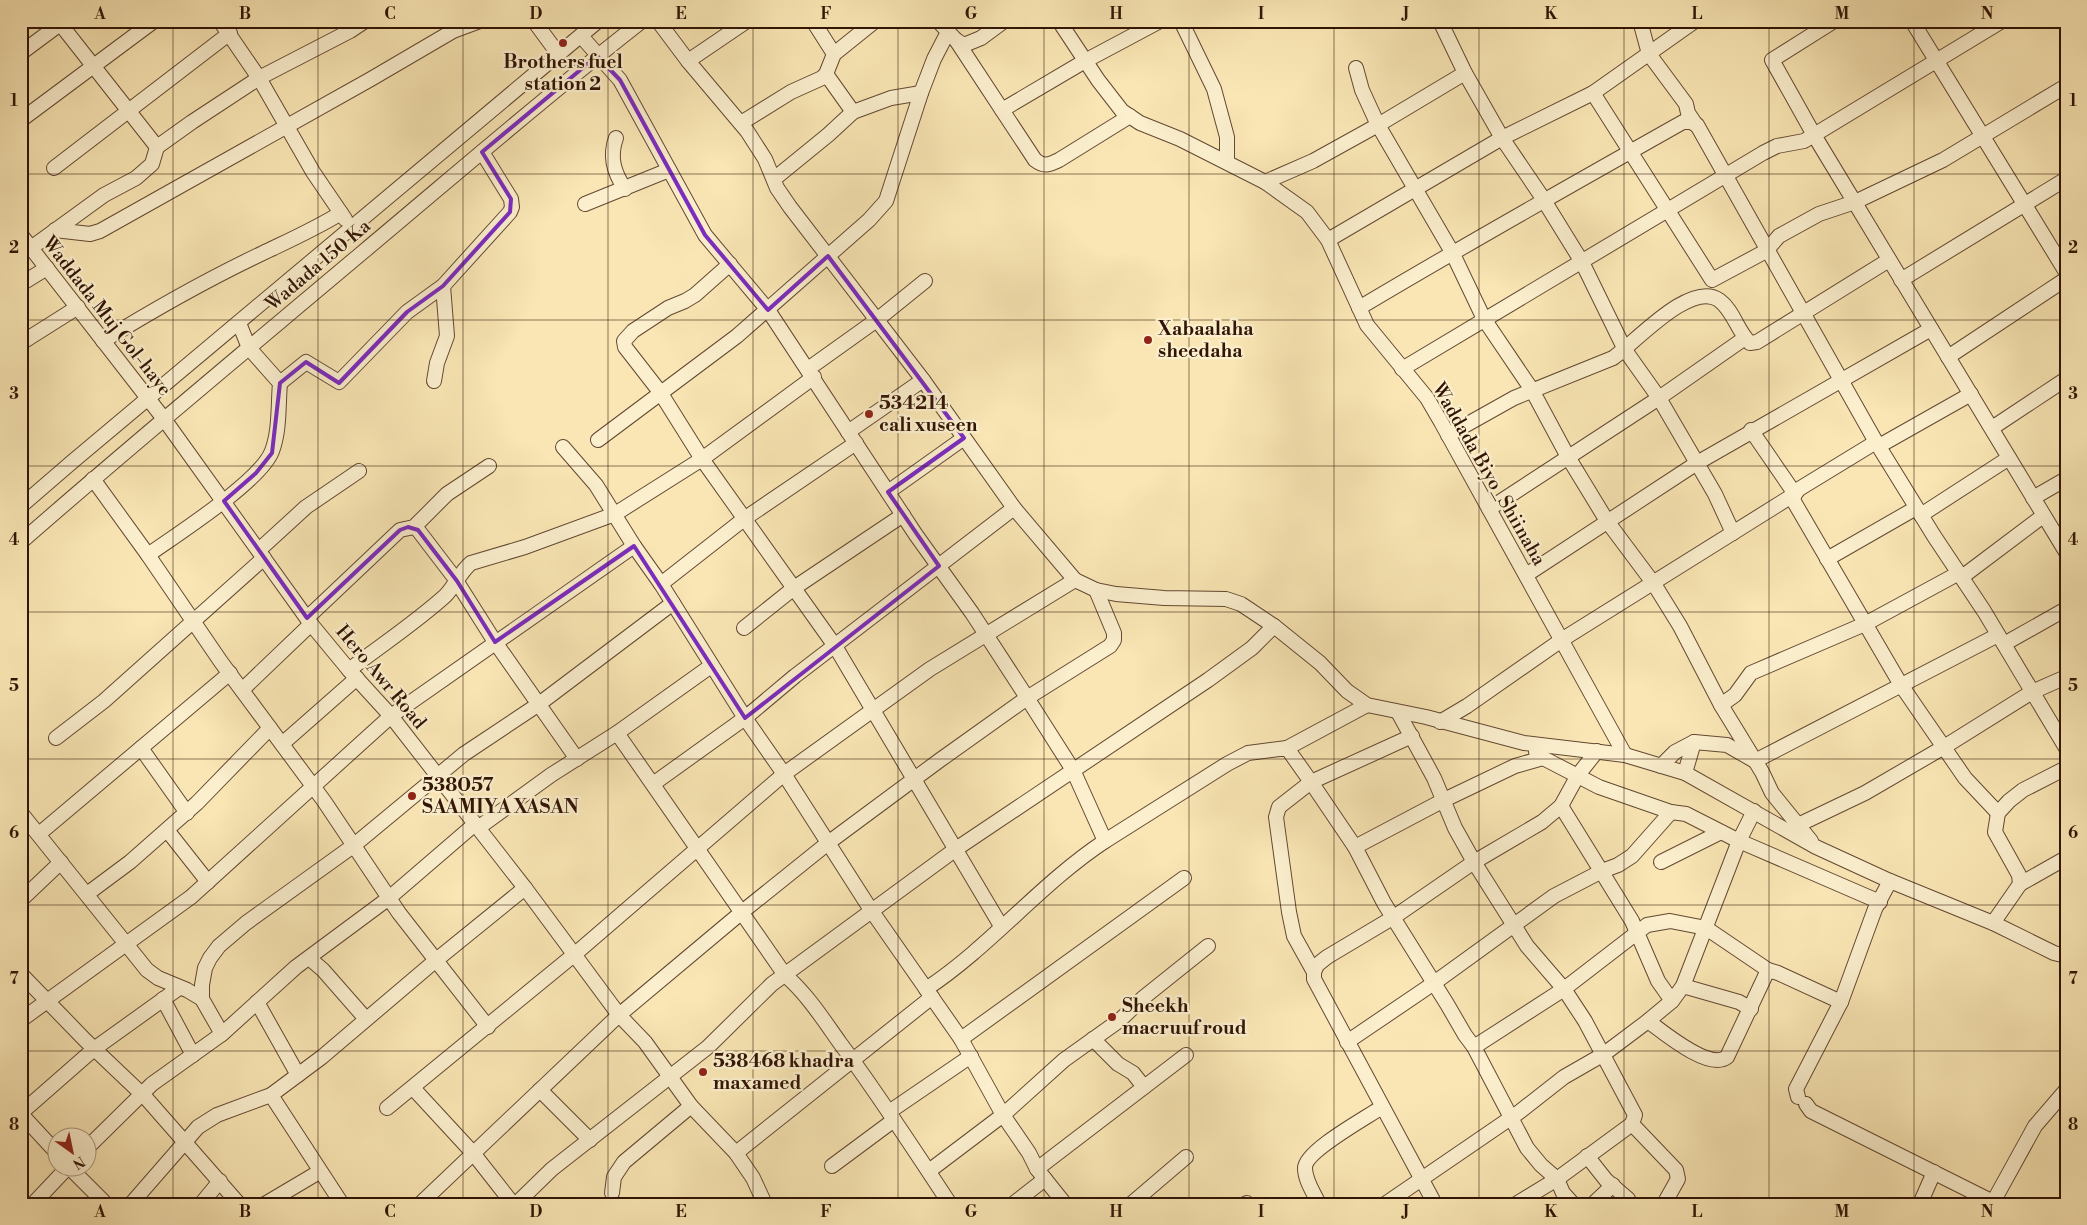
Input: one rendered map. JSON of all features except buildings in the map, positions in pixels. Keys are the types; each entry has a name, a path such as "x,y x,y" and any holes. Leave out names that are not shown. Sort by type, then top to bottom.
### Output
{"street":[{"path":"21,120 154,21"},
{"path":"220,21 259,78 313,172 351,228"},
{"path":"31,248 104,195 136,178 152,164 157,147 259,78 350,31 365,21"},
{"path":"55,230 90,234 100,232 453,31 480,21"},
{"path":"534,21 559,56"},
{"name":"Wadada 150 Ka","path":"21,506 351,228 559,56 598,21"},
{"name":"Wadada 150 Ka","path":"21,542 93,479 482,152 642,21"},
{"path":"658,21 688,62 756,143 790,208 878,319 1014,508 1075,580 1096,590 1116,594 1164,598 1226,599 1241,604 1274,626 1320,663 1356,698 1367,705 1524,743 1625,755 1685,773 1816,847 2060,954 2066,965"},
{"path":"688,62 747,21"},
{"path":"812,21 834,54"},
{"path":"741,123 791,92 818,81 826,74 834,54 875,21"},
{"path":"938,21 952,36 1035,160 1042,165 1046,166 1130,116"},
{"path":"952,36 964,44 970,44 1004,21"},
{"name":"Waddada Biyo_Shiinaha","path":"1059,21 1085,61 1122,111 1140,123 1180,139 1265,182 1306,212 1328,240 1367,325 1427,398 1563,640 1625,755"},
{"path":"1002,110 1085,61 1160,21"},
{"path":"1181,21 1214,89 1227,137 1227,162"},
{"path":"1440,21 1465,73 1502,138 1582,262 1625,350 1659,398 1715,494 1733,533"},
{"path":"1640,21 1649,54 1686,104 1688,113 1726,175 1878,444 2001,639 2066,748"},
{"path":"1328,240 1502,138 1593,93 1695,21"},
{"path":"1834,21 1772,60 1814,135 2066,552"},
{"path":"1912,21 2066,272"},
{"path":"1402,369 1770,149 1804,141 2002,21"},
{"path":"21,53 61,22 157,147"},
{"path":"54,168 127,110 230,33"},
{"path":"581,36 620,80 705,235 768,310 811,373 902,515 986,635 1073,770 1105,841"},
{"path":"598,440 737,336 869,220 886,201 934,59 952,36"},
{"path":"1356,68 1362,90 1378,125 1414,190 1452,252 1484,319 1532,390 1568,457 1608,521 1654,584 1721,705 1756,761 1772,793 1816,847"},
{"path":"1265,182 1313,161 1465,73"},
{"path":"826,74 853,112"},
{"path":"1593,93 1712,280 1768,250 1780,236 1819,214 1855,202 1943,160 2066,86"},
{"path":"774,179 853,112 891,98 921,93"},
{"path":"1359,308 1452,252 1545,202 1683,122 1691,122 1696,125"},
{"path":"616,138 613,145 613,167 625,189"},
{"path":"280,383 306,362 340,382 407,312 443,286 510,212 512,207 511,199 482,152"},
{"path":"585,204 669,170"},
{"path":"1902,280 2066,179"},
{"path":"103,341 167,302 263,253 310,232 341,213"},
{"name":"Waddada Muj Gol-haye","path":"22,236 164,419"},
{"path":"1448,435 1496,407 1532,390 1592,368 1625,350 1648,327 1671,310 1696,298 1710,296 1719,300 1730,313 1745,338 1750,343 1757,342 1889,260"},
{"path":"730,264 690,298 668,308 633,331 624,341 625,347 660,392 702,459 835,646 1001,926"},
{"path":"21,284 47,268"},
{"path":"1948,357 2066,280"},
{"path":"282,744 353,674 438,602 457,582 466,568 479,560 525,547 615,514 702,459 925,281"},
{"path":"434,381 437,363 448,336 443,286"},
{"path":"21,343 78,307"},
{"path":"148,555 224,501 256,473 272,453 279,415 280,383 249,348 239,323"},
{"path":"1526,575 1697,463 1751,430 1931,329"},
{"path":"1489,509 1659,398 1745,338"},
{"path":"1992,428 2066,379"},
{"path":"660,584 852,438 923,380"},
{"path":"1440,722 1467,706 1563,640 1795,494 1799,489 1970,394"},
{"name":"Hero Awr Road","path":"164,419 309,621 391,716 525,888 619,1015 645,1042 691,1106 736,1153 752,1178 765,1204"},
{"path":"1751,430 1795,494 1794,500 1798,509 1901,685 1965,778 1998,813"},
{"path":"888,492 964,438"},
{"path":"563,448 596,485 634,546 673,603 711,666 784,774 871,910 961,1039 1003,1115 1041,1174 1065,1204"},
{"path":"1827,559 1919,511 2009,458"},
{"path":"242,690 400,530 414,527 448,494 489,466"},
{"path":"56,738 104,701 194,622 306,507 359,471"},
{"path":"93,479 242,690 313,785 389,898 435,961 488,1027"},
{"path":"2033,498 2066,479"},
{"path":"653,784 745,718 1014,508"},
{"path":"744,628 794,588 902,515"},
{"path":"1721,705 1735,695 1751,674 1865,624 1960,575 2043,516"},
{"path":"414,527 457,582 495,642 577,759"},
{"path":"21,1020 126,945 208,882 391,716 634,546"},
{"path":"388,1108 575,954 784,774 930,669 1075,580"},
{"path":"420,1204 619,1015 742,912 828,843 913,780 1027,698 1110,646 1114,640 1114,633 1096,590"},
{"path":"202,999 205,968 219,946 246,923 353,846 464,754 539,704 673,603"},
{"path":"1756,761 1901,685 2066,609"},
{"path":"413,1088 473,1153 515,1204 552,1169 708,1047 772,984 871,910 956,850 1073,770 1168,709 1252,648 1274,626"},
{"path":"98,1137 141,1094 222,1034 309,958 389,898 476,826 617,734 711,666"},
{"path":"39,834 230,673"},
{"path":"1798,825 1865,793 1944,747 2032,692 2066,677"},
{"path":"736,1153 853,1060 1075,860 1241,757 1248,754 1287,748 1367,705"},
{"path":"1398,712 1434,778 1455,828 1474,862 1527,946 1564,989 1604,1054 1635,1116 1632,1124 1557,1179 1516,1204"},
{"path":"87,894 187,813 270,728"},
{"path":"617,734 785,975 797,985 853,1060 950,1204"},
{"path":"1314,972 1294,936 1287,905 1276,817 1279,807 1311,782 1412,736"},
{"path":"1661,766 1675,752 1694,742 1728,745 1756,761"},
{"path":"1685,773 1694,742"},
{"path":"1524,743 1543,758 1599,787 1671,812 1686,814 1739,841 1880,902"},
{"path":"141,748 187,813"},
{"path":"1287,748 1355,847 1384,904 1394,917 1474,1047 1527,1148 1540,1165 1557,1179 1563,1193 1573,1204"},
{"path":"1435,1204 1314,979 1314,972 1317,965 1327,957 1394,917 1474,862 1542,822 1561,806 1578,775 1597,751"},
{"path":"1355,847 1444,800 1515,766 1543,758"},
{"path":"2020,884 2019,875 1995,832 1998,813 2023,790 2066,768"},
{"path":"1561,806 1632,921 1658,980 1672,1001"},
{"path":"1385,1204 1512,1118 1564,1077 1604,1054 1672,1001 1683,986 1739,841 1754,811"},
{"path":"1347,1042 1554,896 1602,871 1618,865 1632,856 1671,812"},
{"path":"21,813 147,970 158,978 187,990 202,999 222,1034"},
{"path":"167,830 208,882"},
{"path":"1661,862 1721,832"},
{"path":"1992,923 2020,884 2066,858"},
{"path":"21,900 62,862"},
{"path":"961,1039 1184,878"},
{"path":"1890,881 1869,925 1840,1002 1796,1089 1811,1111 1993,1203 2035,1126 2066,1090"},
{"path":"131,1204 198,1127 217,1115 271,1095 298,1075 525,888"},
{"path":"1474,1047 1564,989 1647,925 1670,921 1706,928 1768,970 1778,972 1840,1002"},
{"path":"929,1171 1003,1115 1064,1060 1120,1020 1143,998 1208,946"},
{"path":"309,958 323,970 366,1019"},
{"path":"1648,1021 1699,1055 1720,1060 1727,1057 1768,970"},
{"path":"21,974 186,1141 239,1204"},
{"path":"1683,986 1738,1002 1751,1009"},
{"path":"48,1143 21,1114 94,1049 179,988"},
{"path":"163,999 193,1055"},
{"path":"257,1002 298,1075"},
{"path":"1093,1039 1118,1064 1133,1073 1144,1087"},
{"path":"1013,1204 1041,1174 1144,1087 1186,1055"},
{"path":"832,1166 892,1116 971,1056"},
{"path":"540,1090 590,1140"},
{"path":"271,1095 342,1204"},
{"path":"612,1193 614,1177 624,1162 691,1106"},
{"path":"1319,1204 1308,1182 1305,1168 1306,1159 1318,1148 1382,1107"},
{"path":"1632,1124 1676,1170 1678,1179 1664,1204"},
{"path":"1587,1156 1628,1199 1630,1204"},
{"path":"1130,1204 1186,1157"},
{"path":"265,1204 320,1172"},
{"path":"1920,1204 1934,1172"},
{"path":"33,1204 59,1178"},
{"path":"79,1178 106,1204"},
{"path":"200,1204 220,1181"},
{"path":"1593,1204 1613,1185"}],"highlighted area":[{"path":"597,56 620,80 705,235 768,310 828,256 964,438 888,492 939,566 745,718 634,546 495,642 457,581 418,530 408,527 400,530 307,618 224,501 256,473 272,453 280,383 306,362 339,383 407,312 443,286 510,212 511,199 482,152"}],"place":[{"name":"Brothers fuel station 2","path":"563,43"},
{"name":"Xabaalaha sheedaha","path":"1148,340"},
{"name":"534214 cali xuseen","path":"869,414"},
{"name":"538057 SAAMIYA XASAN","path":"412,796"},
{"name":"Sheekh macruuf roud","path":"1112,1017"},
{"name":"538468 khadra maxamed","path":"703,1072"}]}
